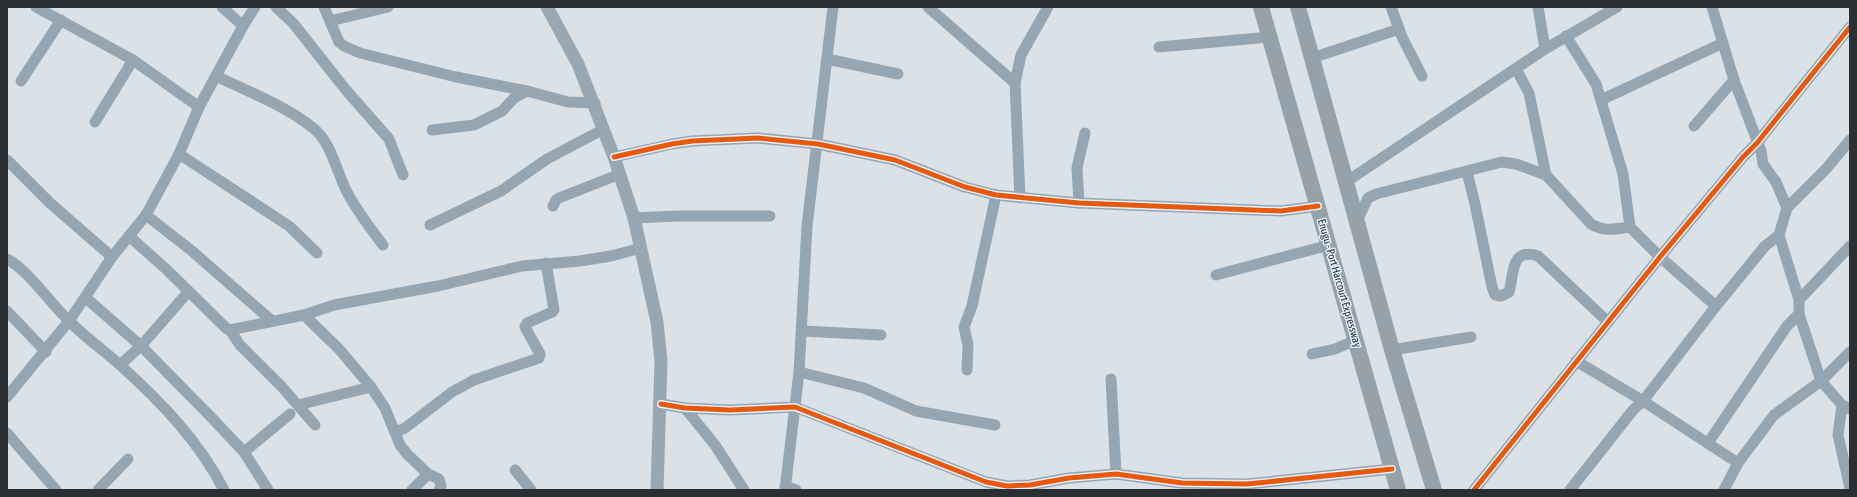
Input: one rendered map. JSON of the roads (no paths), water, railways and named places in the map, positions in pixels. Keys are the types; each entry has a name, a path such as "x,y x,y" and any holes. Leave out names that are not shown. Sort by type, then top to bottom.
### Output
{"highway":[{"name":"Enugu - Port Harcourt Expressway","path":"1261,7 1398,490"},
{"path":"1298,7 1392,350 1434,490"}],"main road":[{"path":"547,7 578,64 595,103 634,218 641,248 657,322 661,361 661,404 657,490"}],"street":[{"path":"36,7 133,60 199,107"},
{"path":"222,7 243,26"},
{"path":"7,397 46,352 69,322 112,257 146,215 179,154 199,107 255,7"},
{"path":"276,7 293,23 346,90 389,139 403,175"},
{"path":"324,7 339,42 344,46 360,53 448,75 527,91 568,102 595,103"},
{"path":"330,21 388,7"},
{"path":"796,490 785,488 799,372 807,226 818,144 833,7"},
{"path":"928,7 1015,83"},
{"path":"1020,198 1015,83 1021,55 1048,7"},
{"path":"1391,7 1399,29 1422,76"},
{"path":"1538,7 1545,49"},
{"path":"1346,182 1545,49 1617,7"},
{"path":"1712,7 1734,80 1763,164 1776,182 1787,208"},
{"path":"20,81 61,20"},
{"path":"1474,490 1660,257 1743,157 1757,143 1850,27"},
{"path":"1312,58 1399,29"},
{"path":"1566,36 1596,84 1602,100 1623,174 1630,227 1660,257 1716,306"},
{"path":"1159,46 1270,37"},
{"path":"1602,100 1723,43"},
{"path":"827,59 898,74"},
{"path":"95,122 133,60"},
{"path":"1516,69 1529,93 1546,175"},
{"path":"216,76 285,110 314,128 325,142 336,164 346,191 367,224 383,245"},
{"path":"1694,126 1734,80"},
{"path":"508,87 514,98"},
{"path":"432,130 474,125 502,111 514,98 527,91"},
{"path":"430,226 500,191 547,159 604,129"},
{"path":"1079,203 1077,168 1085,133"},
{"path":"614,157 692,141 758,138 818,144 895,160 965,187 996,195 1020,198 1079,203 1281,211 1318,206"},
{"path":"1850,140 1826,169 1787,208 1779,235 1799,300 1799,314 1821,381 1846,407 1838,436 1850,488"},
{"path":"179,154 289,226 318,254"},
{"path":"1743,157 1763,164"},
{"path":"7,160 50,203 112,257"},
{"path":"1356,221 1368,198 1376,194 1502,162 1516,164 1546,175 1591,224 1599,229 1609,230 1630,227"},
{"path":"1466,172 1475,204 1492,287 1495,295 1501,296 1509,292 1514,263 1522,256 1530,253 1538,256 1608,322"},
{"path":"553,206 559,198 620,174"},
{"path":"967,370 968,345 964,327 972,306 996,195"},
{"path":"146,215 192,250 272,321"},
{"path":"634,218 677,216 770,216"},
{"path":"1570,490 1634,410 1643,401 1716,306 1765,246 1779,235"},
{"path":"129,236 166,269 227,329 230,330 240,345 282,387 315,425"},
{"path":"1216,275 1329,245"},
{"path":"1799,300 1850,246"},
{"path":"230,330 304,314 334,305 438,286 522,266 580,261 611,256 641,248"},
{"path":"7,259 23,270 69,322 120,365 184,429 204,456 224,490"},
{"path":"396,432 405,428 452,392 474,380 539,358 540,354 525,327 527,323 554,310 546,263"},
{"path":"120,365 141,346 188,292"},
{"path":"86,298 141,346 244,452 268,490"},
{"path":"7,311 46,352"},
{"path":"304,314 338,349 371,387 385,408 400,445 407,454 428,474 440,482 440,490"},
{"path":"1708,443 1787,326 1799,314"},
{"path":"802,331 881,336"},
{"path":"1392,350 1472,337"},
{"path":"1312,354 1335,349 1356,340"},
{"path":"1724,490 1738,463 1774,415 1821,381 1850,352"},
{"path":"1576,361 1643,401 1738,463"},
{"path":"799,372 864,388 916,411 995,425"},
{"path":"1112,380 1116,474"},
{"path":"298,405 371,387"},
{"path":"661,404 685,408 730,410 795,407 986,482 1006,486 1068,478 1116,474 1182,483 1247,484 1392,469"},
{"path":"685,408 715,445 744,490"},
{"path":"244,452 290,414"},
{"path":"7,433 56,490"},
{"path":"98,490 128,460"},
{"path":"515,470 531,490"},
{"path":"412,490 428,474"}]}
